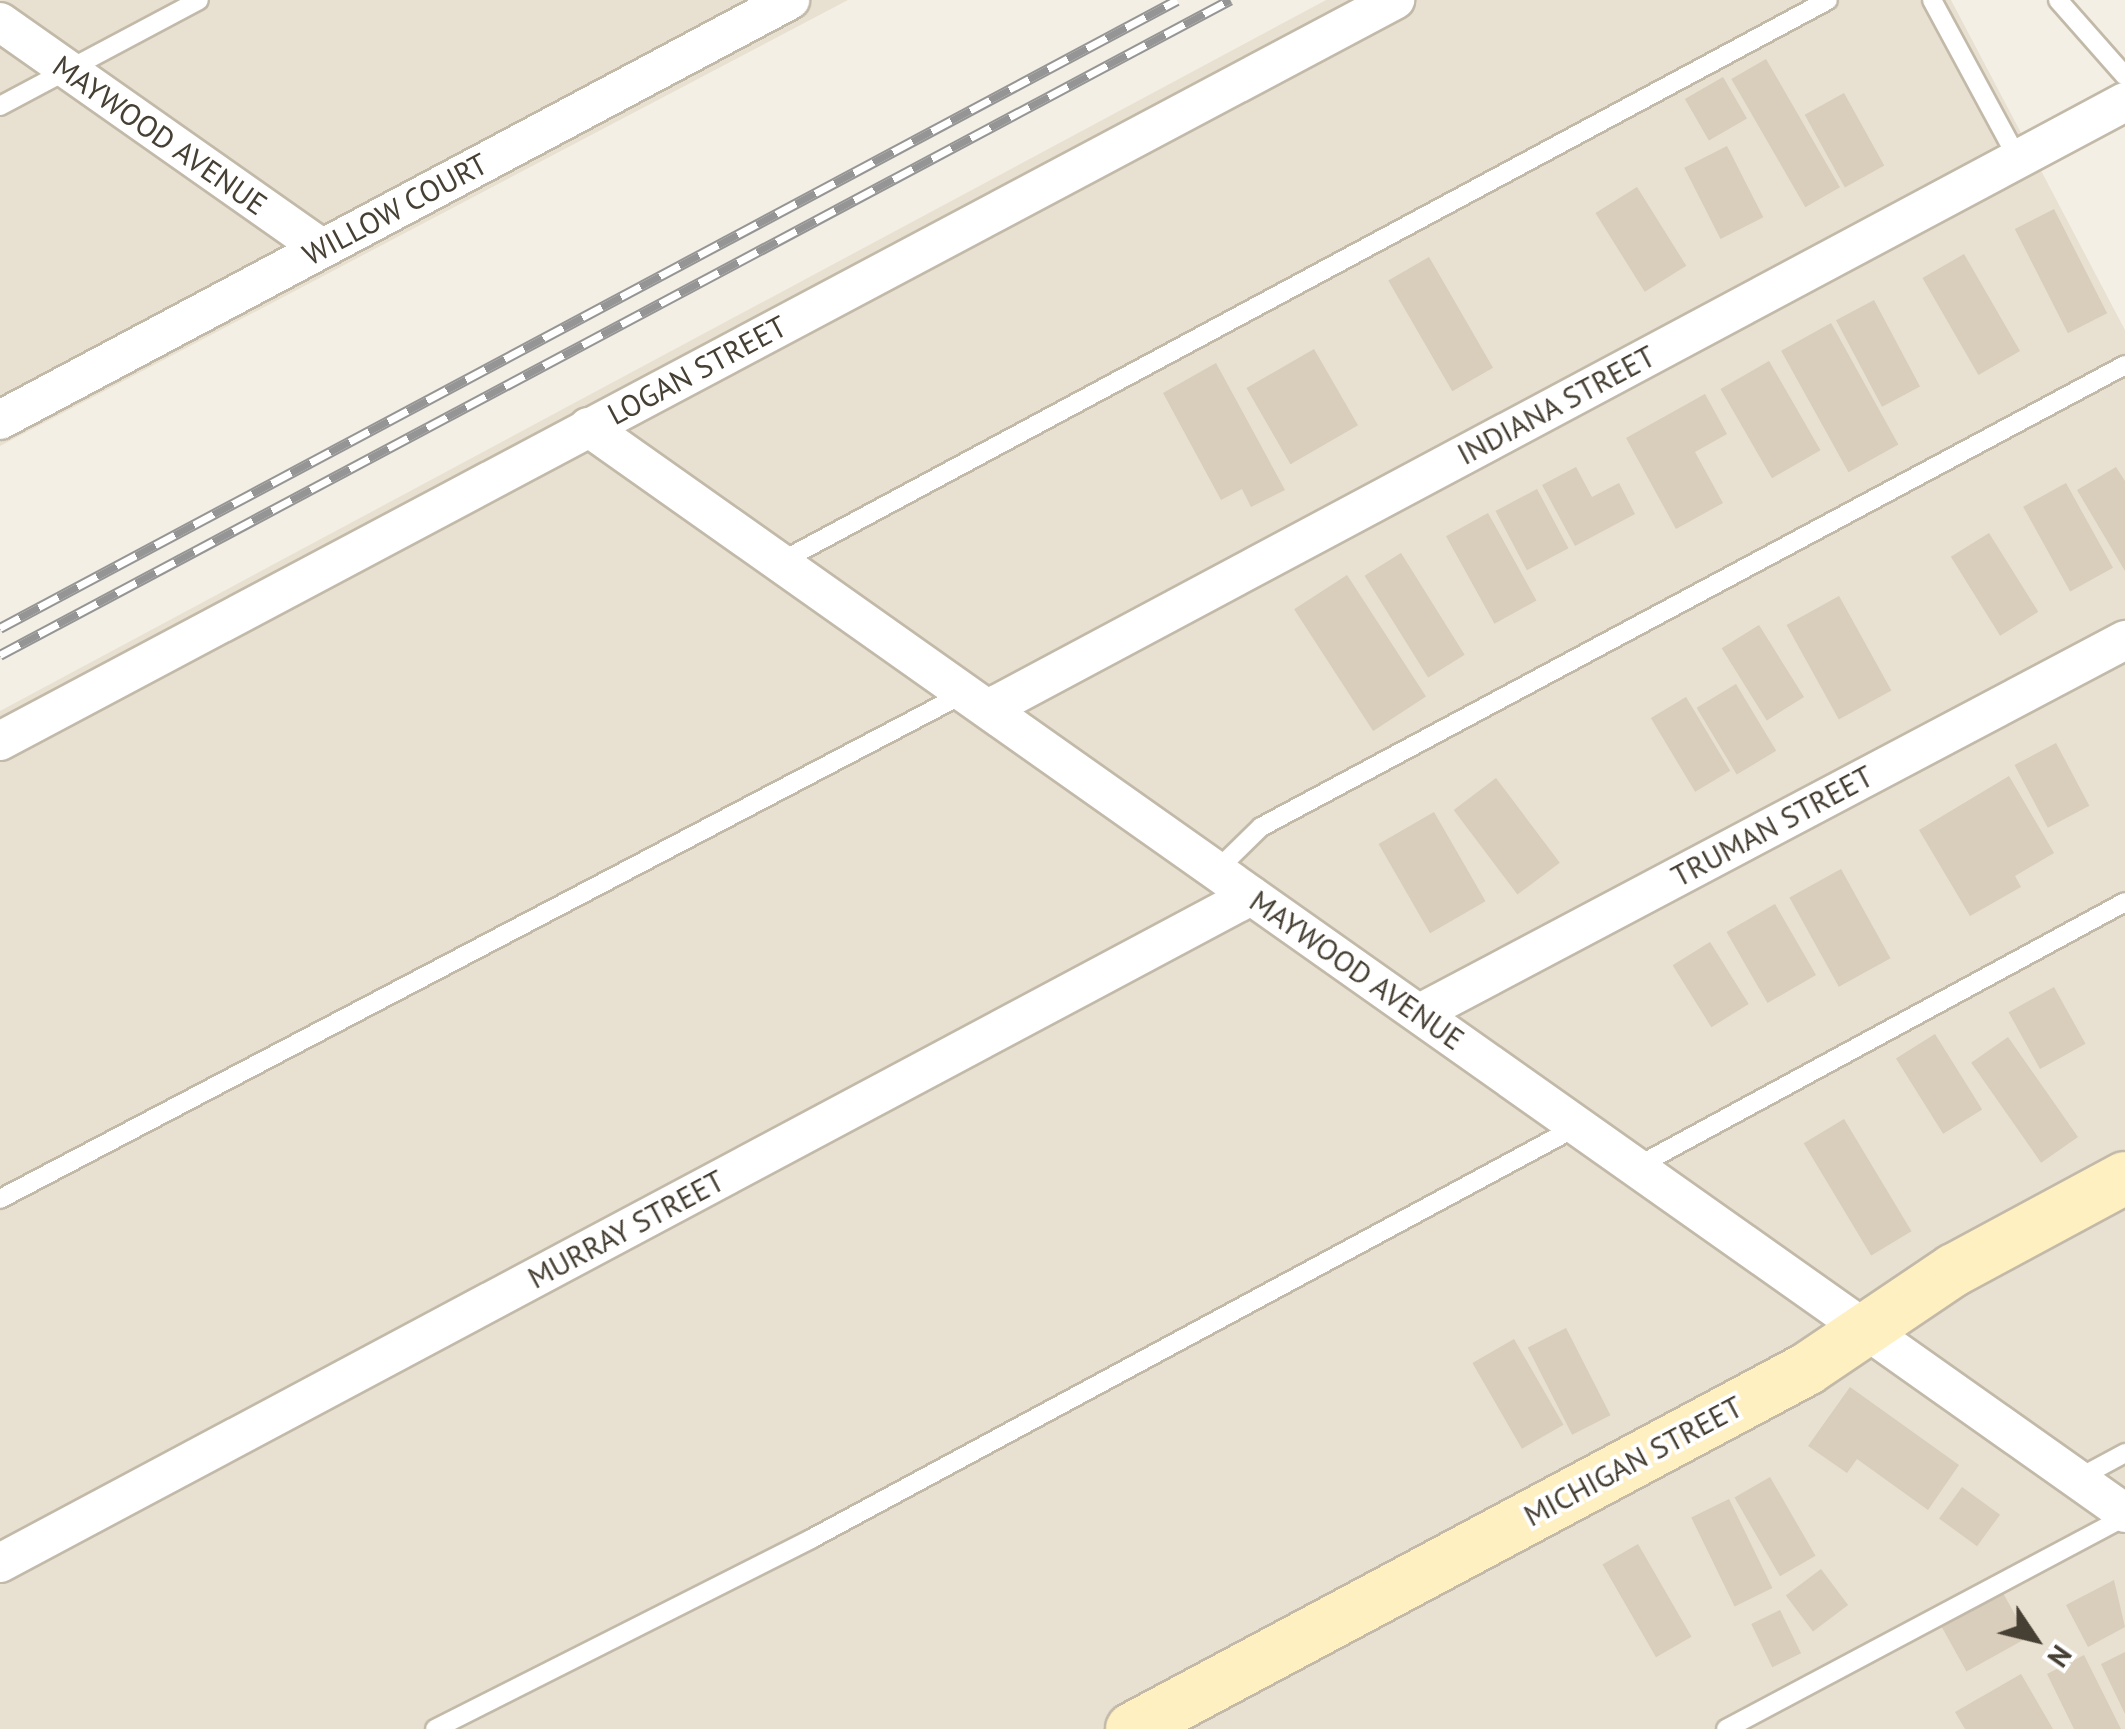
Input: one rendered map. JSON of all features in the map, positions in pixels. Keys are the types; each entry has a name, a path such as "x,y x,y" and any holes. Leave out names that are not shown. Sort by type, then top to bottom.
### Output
{"main road":[{"name":"MICHIGAN STREET","path":"1132,1729 1807,1369 1863,1328 2125,1178"}],"street":[{"name":"WILLOW COURT","path":"0,420 790,0"},
{"name":"LOGAN STREET","path":"0,741 1395,0"},
{"name":"MAYWOOD AVENUE","path":"0,22 320,248"},
{"name":"INDIANA STREET","path":"976,701 2125,102"},
{"name":"MAYWOOD AVENUE","path":"588,427 2125,1515"},
{"name":"TRUMAN STREET","path":"1420,1013 2125,640"},
{"name":"MURRAY STREET","path":"0,1564 1251,896"}],"lane":[{"path":"0,106 199,0"},
{"path":"780,562 1828,0"},
{"path":"1932,0 2018,159"},
{"path":"2058,0 2125,76"},
{"path":"1216,870 1261,827 2125,365"},
{"path":"0,1200 976,701"},
{"path":"1636,1166 2125,902"},
{"path":"436,1729 811,1540 1578,1126"},
{"path":"2077,1479 2125,1453"},
{"path":"1726,1729 2125,1515"}],"shaded area":[{"path":"0,0 848,0 0,446"},
{"path":"1326,0 1951,0 2125,330 2125,1729 0,1729 0,711"}],"building":[{"path":"1766,59 1840,187 1805,207 1731,79"},
{"path":"1723,77 1747,119 1709,141 1685,99"},
{"path":"1844,93 1884,166 1845,187 1805,115"},
{"path":"1727,146 1763,217 1721,239 1684,168"},
{"path":"1637,187 1686,266 1645,292 1595,213"},
{"path":"2054,209 2107,313 2068,333 2015,229"},
{"path":"1964,254 2020,351 1978,375 1922,278"},
{"path":"1429,257 1493,368 1452,391 1388,280"},
{"path":"1874,300 1920,387 1882,407 1836,320"},
{"path":"1831,323 1898,445 1849,472 1781,351"},
{"path":"1314,349 1358,425 1290,464 1246,388"},
{"path":"1769,361 1820,450 1772,478 1721,389"},
{"path":"1216,363 1285,490 1251,507 1242,489 1221,500 1163,393"},
{"path":"1705,394 1727,434 1695,452 1723,503 1676,529 1626,438"},
{"path":"1576,467 1592,497 1619,483 1635,514 1575,546 1542,485"},
{"path":"2116,467 2125,481 2125,571 2077,490"},
{"path":"2066,483 2113,568 2070,592 2023,507"},
{"path":"1537,489 1568,548 1527,570 1496,511"},
{"path":"1488,513 1536,600 1494,624 1446,536"},
{"path":"1989,533 2038,612 2000,636 1951,557"},
{"path":"1401,553 1465,655 1428,678 1365,576"},
{"path":"1347,575 1426,697 1373,731 1294,609"},
{"path":"1839,596 1891,690 1839,720 1787,625"},
{"path":"1759,625 1804,697 1767,720 1722,648"},
{"path":"1736,684 1776,751 1737,775 1697,708"},
{"path":"1686,697 1730,771 1695,792 1651,718"},
{"path":"2056,743 2089,806 2048,828 2015,765"},
{"path":"2009,776 2054,853 2015,876 2021,887 1970,916 1919,830"},
{"path":"1496,778 1560,863 1517,895 1454,810"},
{"path":"1434,812 1486,901 1430,933 1379,844"},
{"path":"1841,869 1890,958 1839,987 1789,898"},
{"path":"1775,904 1816,975 1768,1003 1727,932"},
{"path":"1710,942 1749,1004 1711,1027 1673,965"},
{"path":"2054,987 2086,1044 2040,1069 2009,1012"},
{"path":"1935,1034 1982,1109 1943,1134 1896,1058"},
{"path":"2008,1037 2078,1137 2041,1163 1971,1063"},
{"path":"1844,1119 1911,1231 1871,1255 1804,1143"},
{"path":"1566,1328 1610,1415 1572,1435 1528,1348"},
{"path":"1514,1339 1564,1425 1522,1449 1472,1363"},
{"path":"1850,1387 1959,1465 1928,1510 1857,1459 1847,1473 1808,1446"},
{"path":"1770,1477 1815,1556 1780,1576 1734,1498"},
{"path":"1962,1487 2000,1515 1977,1546 1939,1519"},
{"path":"1729,1499 1772,1588 1735,1606 1691,1517"},
{"path":"1638,1544 1692,1637 1656,1657 1602,1564"},
{"path":"1821,1569 1848,1605 1813,1631 1786,1595"},
{"path":"2114,1580 2125,1627 2088,1647 2066,1605"},
{"path":"2003,1593 2028,1638 1967,1672 1942,1627"},
{"path":"1780,1610 1801,1653 1772,1667 1751,1624"},
{"path":"2125,1652 2125,1714 2101,1664"},
{"path":"2084,1655 2121,1729 2074,1729 2047,1674"},
{"path":"2021,1674 2053,1729 1965,1729 1955,1712"}],"railway":[{"path":"0,628 1177,0"},
{"path":"0,655 1230,0"}]}
